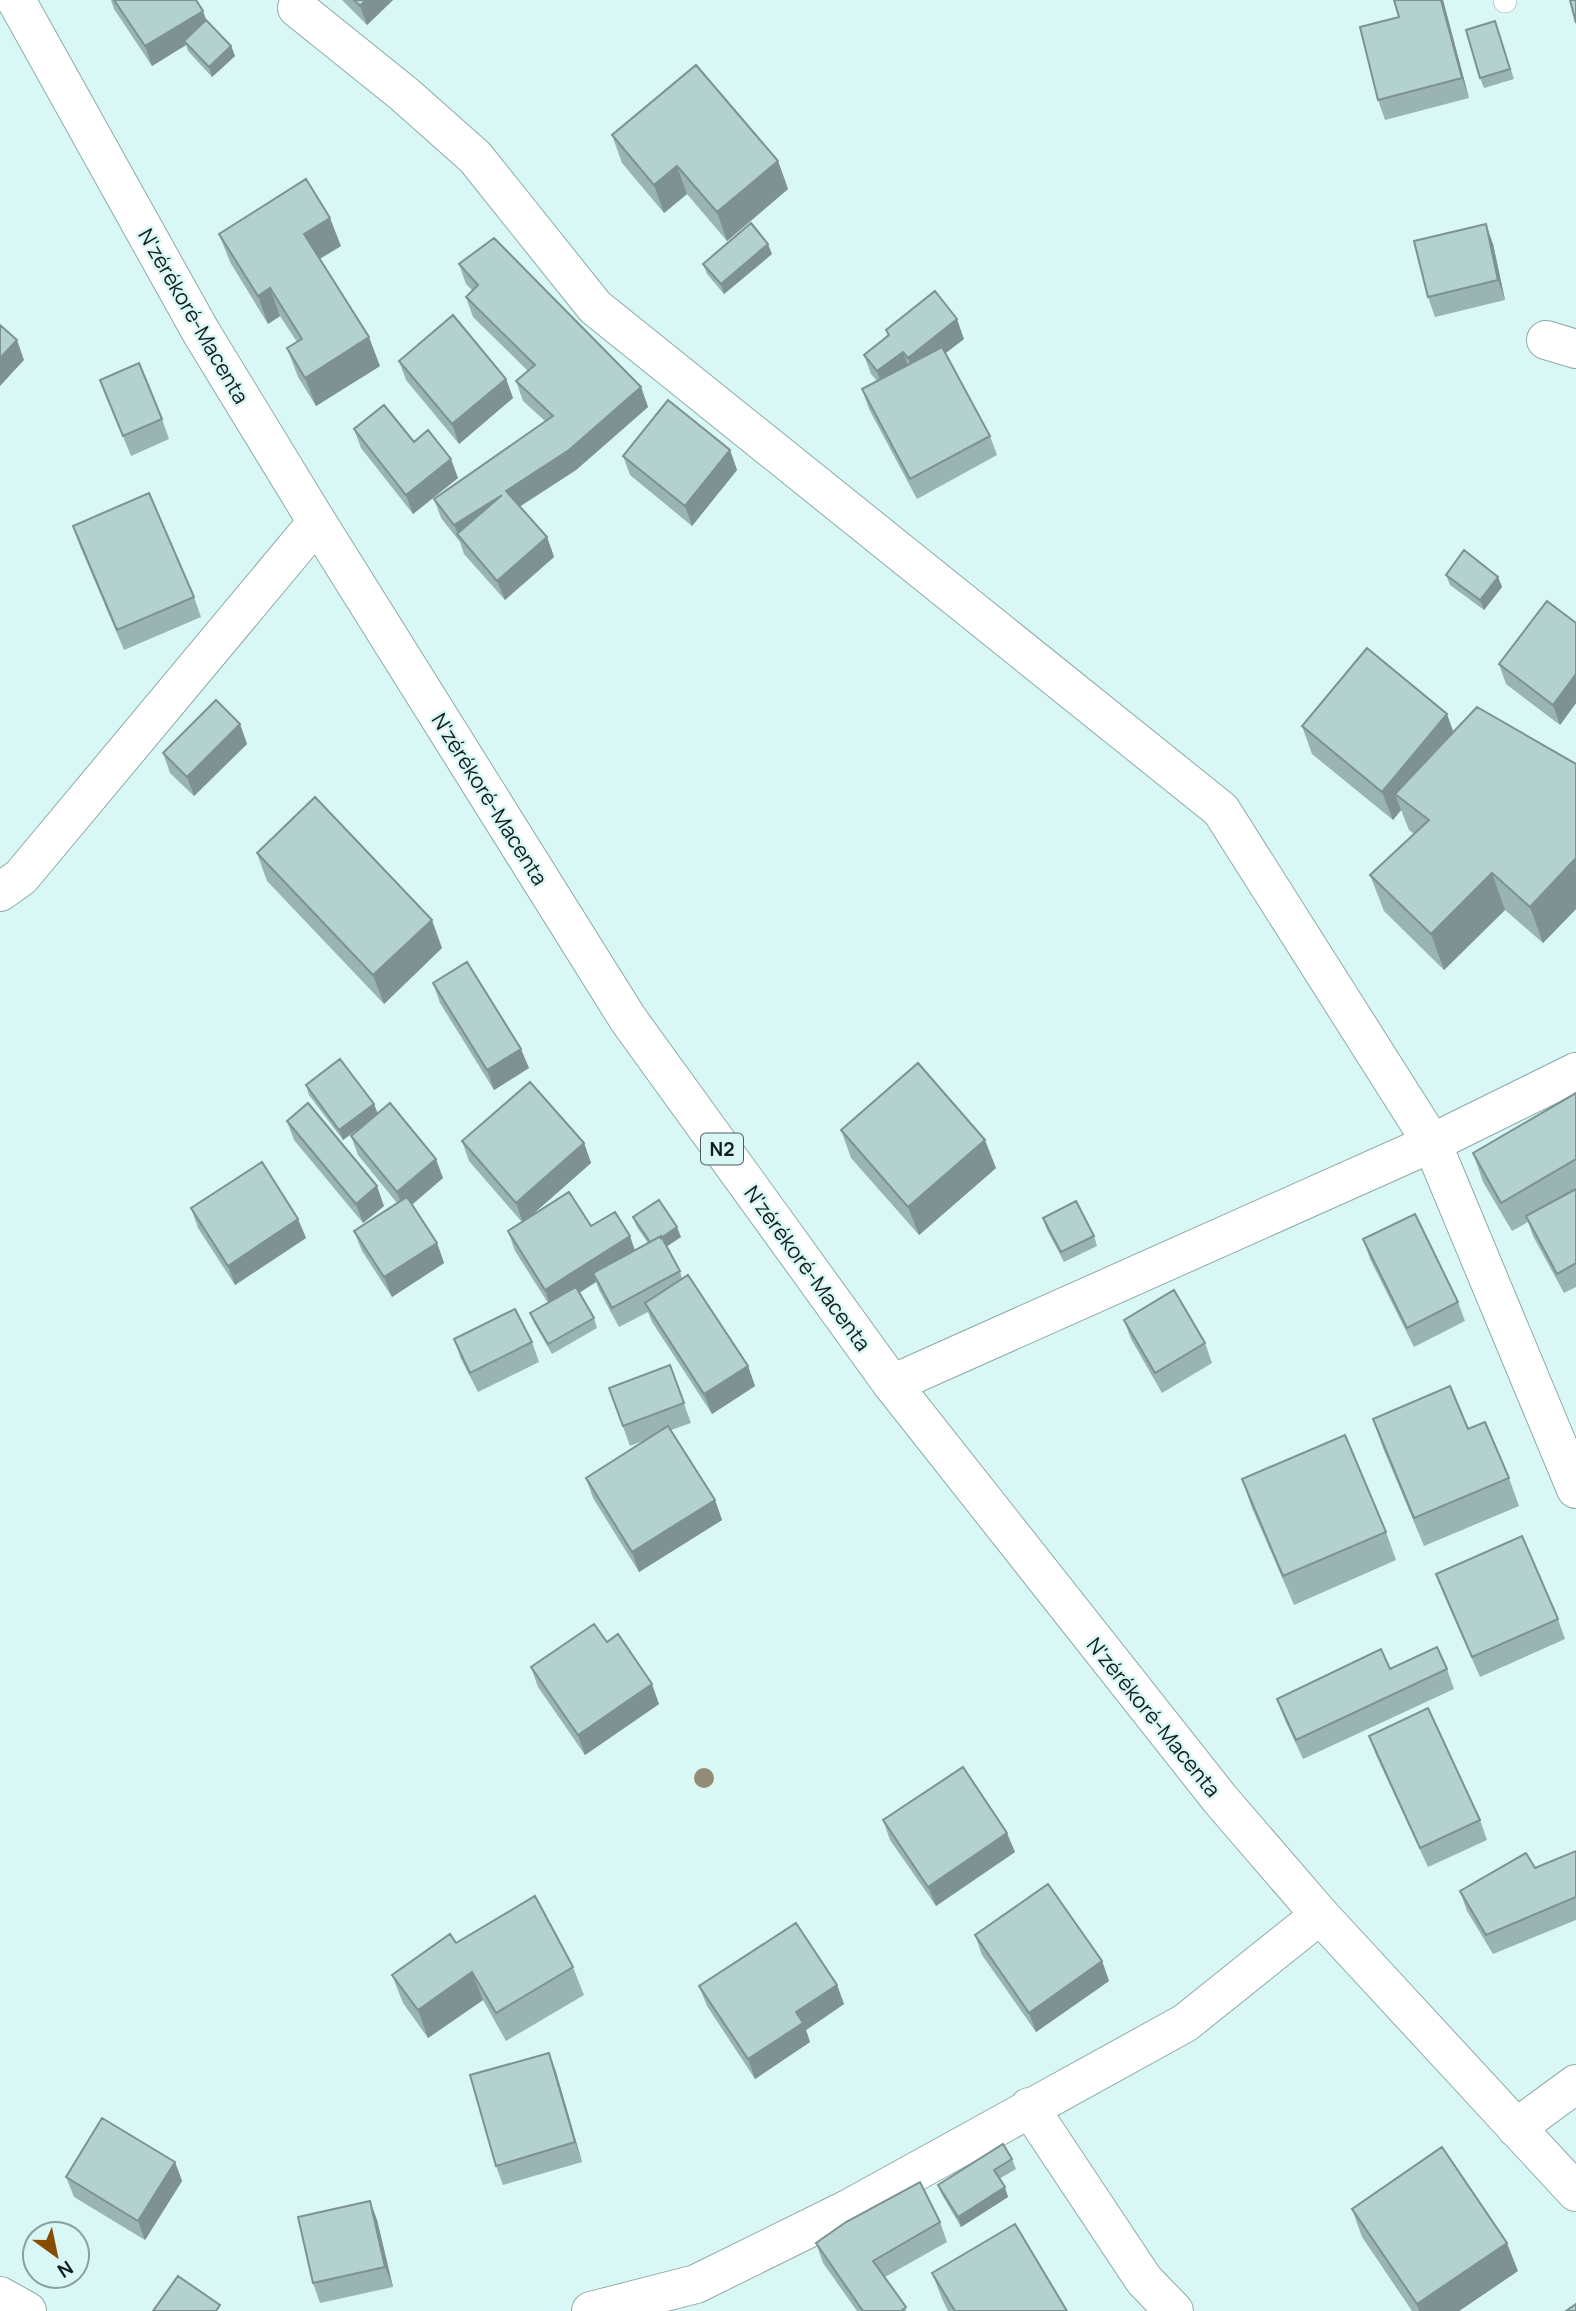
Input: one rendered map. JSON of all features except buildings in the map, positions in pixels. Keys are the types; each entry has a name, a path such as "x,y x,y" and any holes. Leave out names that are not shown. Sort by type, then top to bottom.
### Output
{"main road":[{"name":"N'zérékoré-Macenta","path":"16,0 201,332 628,1019 892,1384 1220,1799 1320,1915 1576,2192"},
{"path":"297,8 404,94 475,158 595,307 1221,810 1432,1143 1576,1489"},
{"path":"0,892 21,877 317,522"},
{"path":"892,1384 1432,1143 1576,1072"},
{"path":"591,2311 696,2284 849,2208 1185,2023 1320,1915"},
{"path":"1516,2128 1576,2084"},
{"path":"1029,2107 1144,2280 1174,2311"},
{"path":"0,2296 27,2311"}]}
